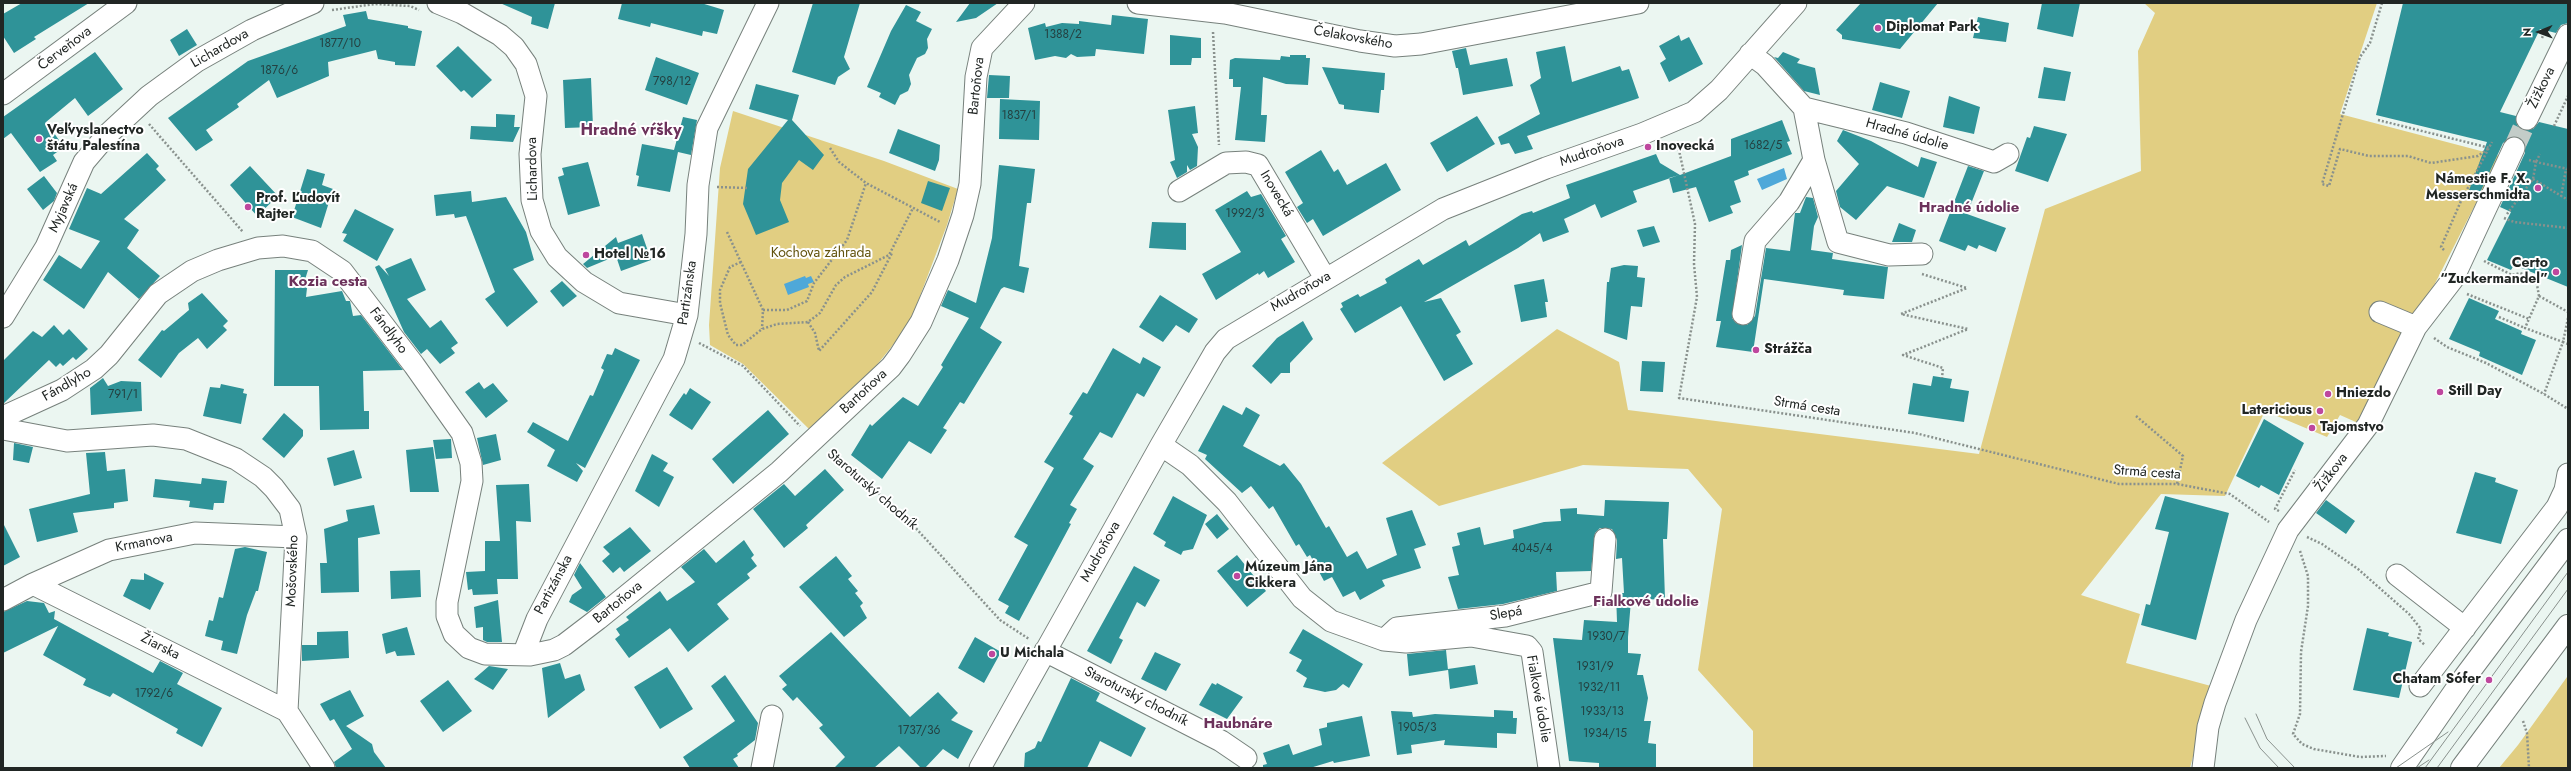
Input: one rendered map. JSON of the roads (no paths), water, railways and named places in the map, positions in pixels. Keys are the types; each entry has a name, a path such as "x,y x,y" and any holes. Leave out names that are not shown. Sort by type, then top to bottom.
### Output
{"main road":[{"path":"2398,762 2465,677 2568,540"},
{"path":"2462,768 2568,626"}],"street":[{"name":"Červeňova","path":"3,94 126,3"},
{"name":"Partizánska","path":"523,655 537,619 674,359 687,315 696,234 698,184 708,128 768,3"},
{"name":"Bartoňova","path":"523,655 538,654 564,645 742,502 814,440 891,367 904,350 921,322 948,260 958,232 970,184 976,77 980,53 986,42 1024,3"},
{"name":"Čelakovského","path":"1138,3 1225,13 1360,41 1395,46 1421,44 1638,3"},
{"name":"Mudroňova","path":"980,768 1039,646 1161,445 1215,352 1226,339 1325,278 1443,209 1546,168 1642,134 1694,112 1719,90 1796,3"},
{"name":"Lichardova","path":"136,108 164,84 218,48 275,19 321,7"},
{"name":"Lichardova","path":"431,7 462,13 500,35 514,47 526,64 536,96 530,166 534,212 541,231 557,257 596,290 619,304 687,315"},
{"name":"Žižkova","path":"2527,119 2568,35"},
{"path":"1750,54 1765,65 1804,108 1814,160 1838,242 1921,264"},
{"name":"Myjavská","path":"3,317 46,247 84,162 136,108"},
{"name":"Hradné údolie","path":"1804,108 1906,133 1994,162 2008,154"},
{"name":"Žižkova","path":"2203,768 2208,727 2224,680 2246,620 2288,530 2368,425 2416,326 2453,279 2514,148"},
{"path":"1743,314 1755,242 1789,202 1814,160"},
{"name":"Inovecká","path":"1179,191 1229,162 1246,162 1255,164 1261,169 1325,278"},
{"name":"Fándlyho","path":"3,417 55,393 94,369 109,355 149,303 175,280 218,260 258,248 276,246 301,247 321,256 342,271 457,424 471,463 472,481 448,602 450,625 457,638 474,651 485,654 523,655"},
{"path":"2380,312 2416,326"},
{"name":"Mošovského","path":"3,429 67,441 153,434 200,443 236,459 263,477 286,502 292,516 296,538 287,711"},
{"name":"Fialkové údolie","path":"1161,445 1190,465 1227,502 1302,598 1330,621 1384,640 1406,642 1471,636 1527,646 1532,652 1549,768"},
{"path":"2420,686 2557,507 2565,490 2568,474"},
{"name":"Krmanova","path":"3,600 33,584 110,550 195,533 296,538"},
{"name":"Slepá","path":"1384,640 1397,628 1505,616 1601,592 1605,540"},
{"path":"2397,575 2464,628"},
{"name":"Žiarska","path":"33,584 287,711"},
{"name":"Staroturský chodník","path":"1039,646 1221,741 1246,758"},
{"path":"287,711 324,768"},
{"path":"762,768 772,716"}],"water":[{"path":"1784,168 1787,179 1762,190 1757,179"},
{"path":"805,276 806,278 811,276 814,282 808,284 809,287 788,295 784,284"}],"tunnel":[{"path":"2514,148 2527,119"}],"tram line":[{"path":"2425,768 2568,572"},
{"path":"2437,768 2568,589"},
{"path":"2256,714 2267,739 2295,768"},
{"path":"2245,718 2260,748 2279,768"},
{"path":"2396,768 2448,732"},
{"path":"2417,768 2429,760"}],"place":[{"name":"Diplomat Park","path":"1878,28"},
{"name":"Veľvyslanectvo štátu Palestína","path":"39,139"},
{"name":"Inovecká","path":"1648,147"},
{"name":"Námestie F. X. Messerschmidta","path":"2538,188"},
{"name":"Prof. Ľudovít Rajter","path":"248,207"},
{"name":"Hotel №16","path":"586,255"},
{"name":"Certo “Zuckermandel”","path":"2556,272"},
{"name":"Strážča","path":"1756,350"},
{"name":"Still Day","path":"2440,392"},
{"name":"Hniezdo","path":"2328,394"},
{"name":"Latericious","path":"2320,411"},
{"name":"Tajomstvo","path":"2312,428"},
{"name":"Múzeum Jána Cikkera","path":"1237,576"},
{"name":"U Michala","path":"992,654"},
{"name":"Chatam Sófer","path":"2489,680"}],"district":[{"name":"Hradné vŕšky","path":"631,131"},
{"name":"Hradné údolie","path":"1969,208"},
{"name":"Kozia cesta","path":"328,282"},
{"name":"Fialkové údolie","path":"1646,602"},
{"name":"Haubnáre","path":"1238,724"}],"park label":[{"name":"Kochova záhrada","path":"821,254"}]}
